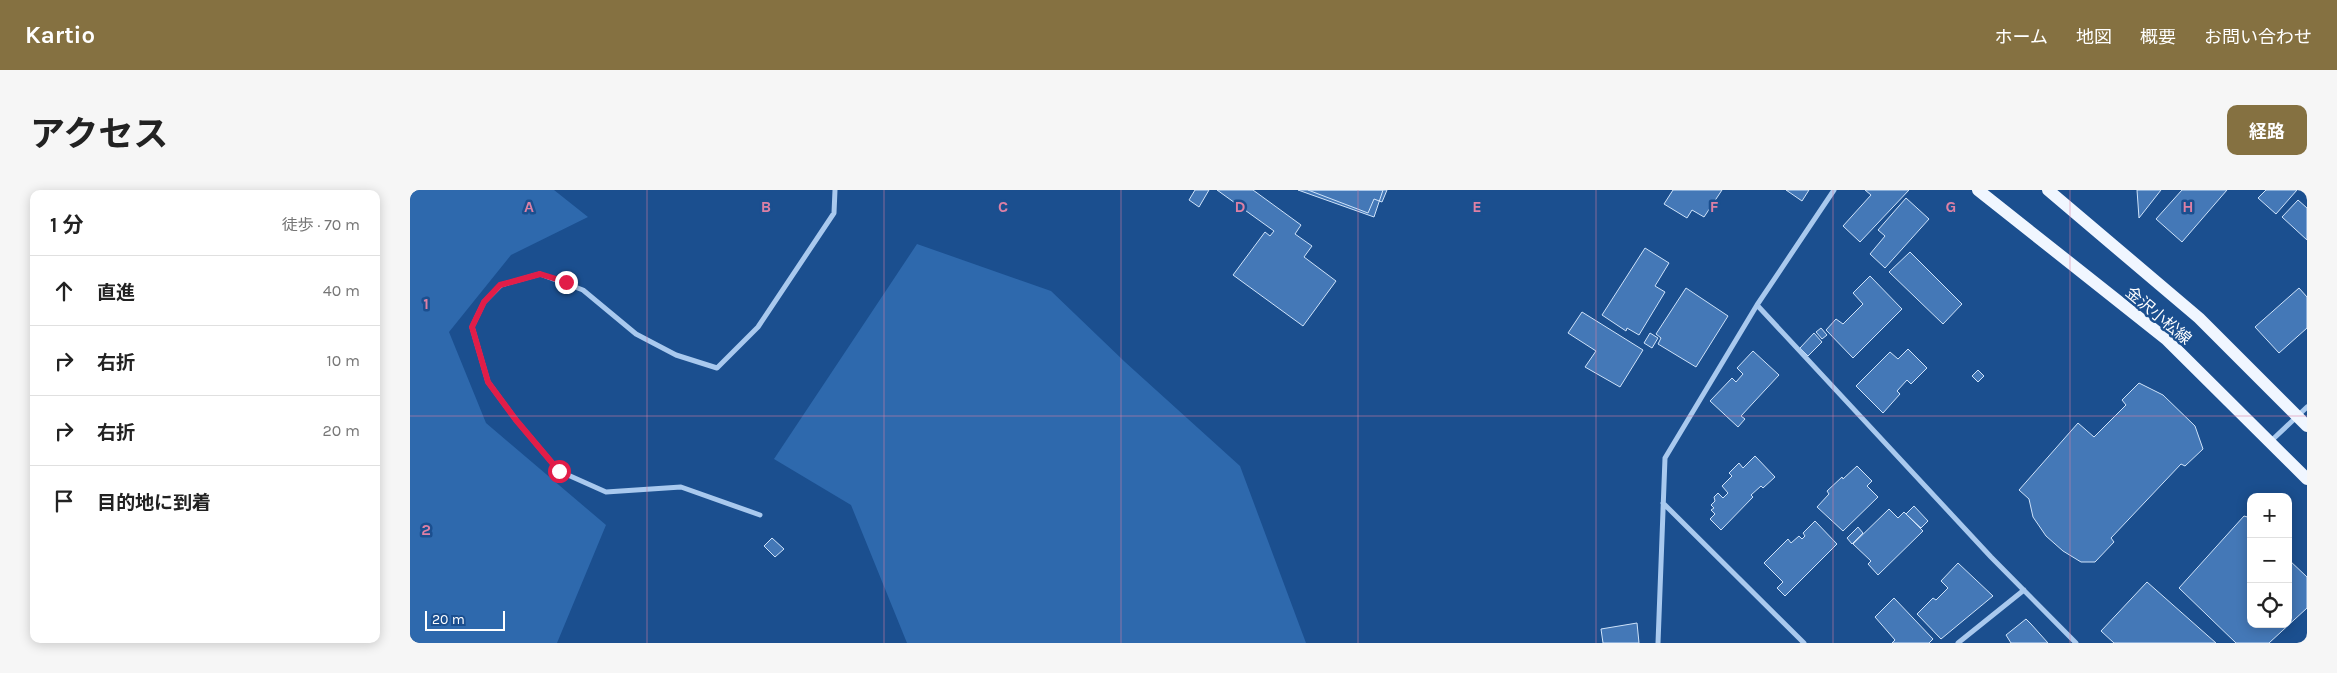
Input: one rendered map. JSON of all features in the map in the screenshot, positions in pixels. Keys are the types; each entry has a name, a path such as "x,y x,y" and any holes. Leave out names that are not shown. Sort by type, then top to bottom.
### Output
{"main road":[{"name":"金沢小松線","path":"1978,190 2166,339 2307,479"},
{"name":"金沢小松線","path":"2048,190 2199,318 2307,426"}],"street":[{"path":"760,515 680,487 606,492 559,471 516,420 488,382 472,327 484,302 500,285 540,274 566,282 583,290 636,334 676,355 717,368 758,327 834,214 835,190"},
{"path":"1658,643 1665,458 1757,305 1834,190"},
{"path":"1757,305 2076,643"},
{"path":"2270,441 2307,407"},
{"path":"1663,503 1804,643"},
{"path":"1958,643 2024,590"}],"shaded area":[{"path":"410,190 554,190 588,217 511,255 449,332 486,423 606,525 557,643 410,643"},
{"path":"917,244 1051,291 1125,362 1240,466 1306,643 907,643 851,505 774,459"}],"building":[{"path":"1195,190 1209,190 1199,207 1189,200"},
{"path":"1217,190 1253,190 1301,225 1295,234 1312,246 1304,257 1336,281 1303,326 1233,275 1265,232 1270,236 1274,231"},
{"path":"1298,190 1383,190 1374,217"},
{"path":"1308,190 1387,190 1382,202 1374,199 1368,213"},
{"path":"1673,190 1722,190 1704,217 1692,210 1687,218 1664,204"},
{"path":"1786,190 1809,190 1802,201"},
{"path":"1865,190 1909,190 1860,242 1843,226 1871,195"},
{"path":"2137,190 2161,190 2139,218"},
{"path":"2182,190 2227,190 2182,242 2156,219"},
{"path":"2266,190 2297,190 2276,214 2258,198"},
{"path":"1906,198 1929,219 1885,268 1870,254 1885,236 1878,230"},
{"path":"2298,200 2307,208 2307,240 2282,217"},
{"path":"1645,248 1669,263 1655,286 1665,292 1639,335 1627,328 1626,331 1602,315"},
{"path":"1910,252 1962,304 1943,324 1889,272"},
{"path":"1870,276 1902,309 1853,358 1826,330 1836,319 1843,324 1863,304 1853,293"},
{"path":"1686,288 1728,316 1696,367 1658,344 1661,338 1656,334"},
{"path":"2299,288 2307,297 2307,328 2279,353 2255,327"},
{"path":"1582,312 1643,350 1620,387 1585,367 1596,351 1568,333"},
{"path":"1821,328 1827,335 1822,339 1816,332"},
{"path":"1650,333 1658,338 1652,348 1644,343"},
{"path":"1814,333 1822,342 1808,356 1800,348"},
{"path":"1908,349 1927,368 1911,384 1907,380 1897,391 1900,394 1883,413 1856,386 1890,352 1898,359"},
{"path":"1753,351 1779,375 1741,416 1745,419 1738,427 1710,401 1732,378 1736,382 1743,374 1737,368"},
{"path":"1978,370 1984,376 1978,382 1972,376"},
{"path":"2139,383 2163,395 2195,426 2203,449 2185,466 2181,464 2111,538 2114,542 2095,562 2081,562 2063,551 2046,536 2033,517 2029,499 2019,490 2078,423 2094,437 2126,405 2122,400"},
{"path":"1755,456 1775,477 1763,488 1761,486 1751,495 1753,497 1721,530 1710,519 1715,514 1711,510 1714,508 1711,505 1715,501 1714,497 1718,493 1723,498 1728,493 1722,486 1732,476 1729,473 1739,463 1743,468"},
{"path":"1857,466 1872,481 1867,486 1878,497 1843,531 1817,507 1829,494 1827,491"},
{"path":"1914,506 1928,521 1921,528 1906,514"},
{"path":"1889,509 1898,518 1904,512 1923,531 1878,575 1868,564 1871,561 1853,544"},
{"path":"2244,516 2247,517 2247,628 2285,628 2269,643 2236,643 2179,588"},
{"path":"1815,521 1837,544 1785,596 1777,588 1783,582 1764,563 1788,539 1791,543 1799,536 1802,539 1805,536 1803,533"},
{"path":"1858,527 1863,533 1852,544 1847,538"},
{"path":"772,538 784,549 775,557 764,546"},
{"path":"1958,563 1993,596 1941,639 1917,614 1933,598 1936,600 1948,588 1941,581"},
{"path":"2292,563 2307,577 2307,608 2292,622"},
{"path":"2147,582 2216,643 2114,643 2101,631"},
{"path":"1894,598 1933,639 1929,643 1892,643 1895,640 1875,617"},
{"path":"2026,619 2048,643 2011,643 2006,635"},
{"path":"1637,623 1639,643 1603,643 1601,629"}],"route":[{"path":"559,471 516,420 488,382 472,327 484,302 500,285 540,274 566,282"}]}
